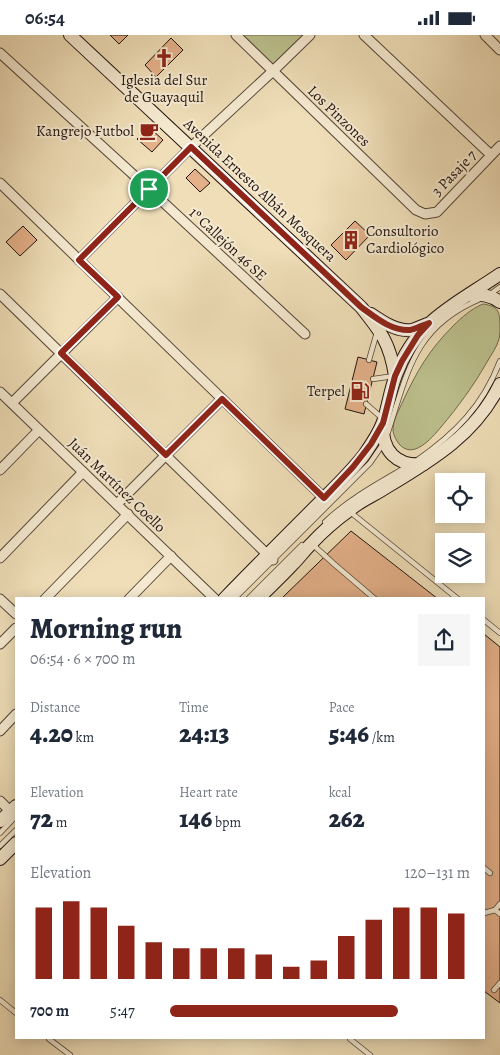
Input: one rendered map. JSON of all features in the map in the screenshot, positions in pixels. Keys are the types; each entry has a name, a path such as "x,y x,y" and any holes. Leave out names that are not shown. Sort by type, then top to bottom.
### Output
{"main road":[{"name":"Avenida Ernesto Albán Mosquera","path":"70,35 361,307 387,343 395,376"},
{"path":"424,464 405,463 396,458 384,443 382,433 383,422 395,376 409,348 429,323 448,307 500,274"},
{"path":"469,295 479,294 488,296 500,302"},
{"name":"Avenida Ernesto Albán Mosquera","path":"361,307 384,323 395,328 412,330 429,323"},
{"path":"260,597 311,543 348,510 439,454 466,431 489,404 500,384"},
{"path":"226,597 271,557 364,455 383,422"},
{"path":"0,859 15,844"}],"street":[{"name":"Los Pinzones","path":"236,35 416,211 425,214"},
{"path":"79,260 191,147 310,35"},
{"path":"364,35 491,155"},
{"path":"485,35 500,49"},
{"name":"1º Callejón 46 SE","path":"0,53 305,334"},
{"name":"3 Pasaje 7","path":"425,214 437,212 500,146"},
{"path":"2,188 118,297 324,498"},
{"path":"0,294 271,557"},
{"path":"12,403 118,297"},
{"name":"Juán Martínez Coello","path":"0,391 213,597"},
{"path":"117,504 222,399"},
{"path":"0,470 39,430"},
{"path":"0,558 84,472"},
{"path":"47,597 128,514"},
{"path":"131,597 171,556"},
{"path":"0,599 15,614"},
{"path":"0,645 15,629"},
{"path":"0,731 15,715"},
{"path":"0,801 6,818"}],"lane":[{"path":"236,597 271,557 370,463 384,443 405,378 412,361 425,339 453,313 465,305 488,296 500,287"},
{"path":"369,360 378,328"},
{"path":"250,597 338,510 411,464 453,433 482,398 494,377 500,361"},
{"path":"373,379 395,376"},
{"path":"366,403 383,422"},
{"path":"348,510 456,597"},
{"path":"311,543 373,597"},
{"path":"485,620 500,633"},
{"path":"0,846 15,831"},
{"path":"485,869 490,873"},
{"path":"485,913 495,910 500,904"},
{"path":"495,910 500,914"},
{"path":"494,990 500,983"},
{"path":"0,1000 15,1012"},
{"path":"50,1039 70,1055"},
{"path":"350,1039 370,1055"}],"green space":[{"path":"236,35 303,35 269,68"},
{"path":"483,304 492,306 499,314 500,335 495,348 466,396 437,432 416,449 404,448 396,439 393,426 396,415 413,380 430,352 456,323 467,313"}],"building":[{"path":"110,35 128,35 119,44"},
{"name":"Iglesia del Sur de Guayaquil","path":"171,38 183,50 156,77 145,65"},
{"path":"149,127 163,140 152,152 137,139"},
{"path":"195,169 210,183 200,192 186,178"},
{"name":"Consultorio Cardiológico","path":"355,221 370,235 346,260 331,245"},
{"path":"23,226 37,240 20,256 6,242"},
{"name":"Terpel","path":"358,357 377,362 364,414 345,409"},
{"path":"351,531 435,597 283,597"},
{"path":"485,635 500,647 500,1003 485,992"}],"place":[{"name":"Iglesia del Sur de Guayaquil","path":"164,58"},
{"name":"Kangrejo Futbol","path":"149,131"},
{"name":"Consultorio Cardiológico","path":"351,240"},
{"name":"Terpel","path":"360,391"}],"route":[{"path":"191,147 361,307 384,323 395,328 412,330 429,323 418,335 402,361 395,376 383,423 371,444 364,455 324,498 222,399 166,455 61,353 118,297 79,260 149,189 191,147"}]}
